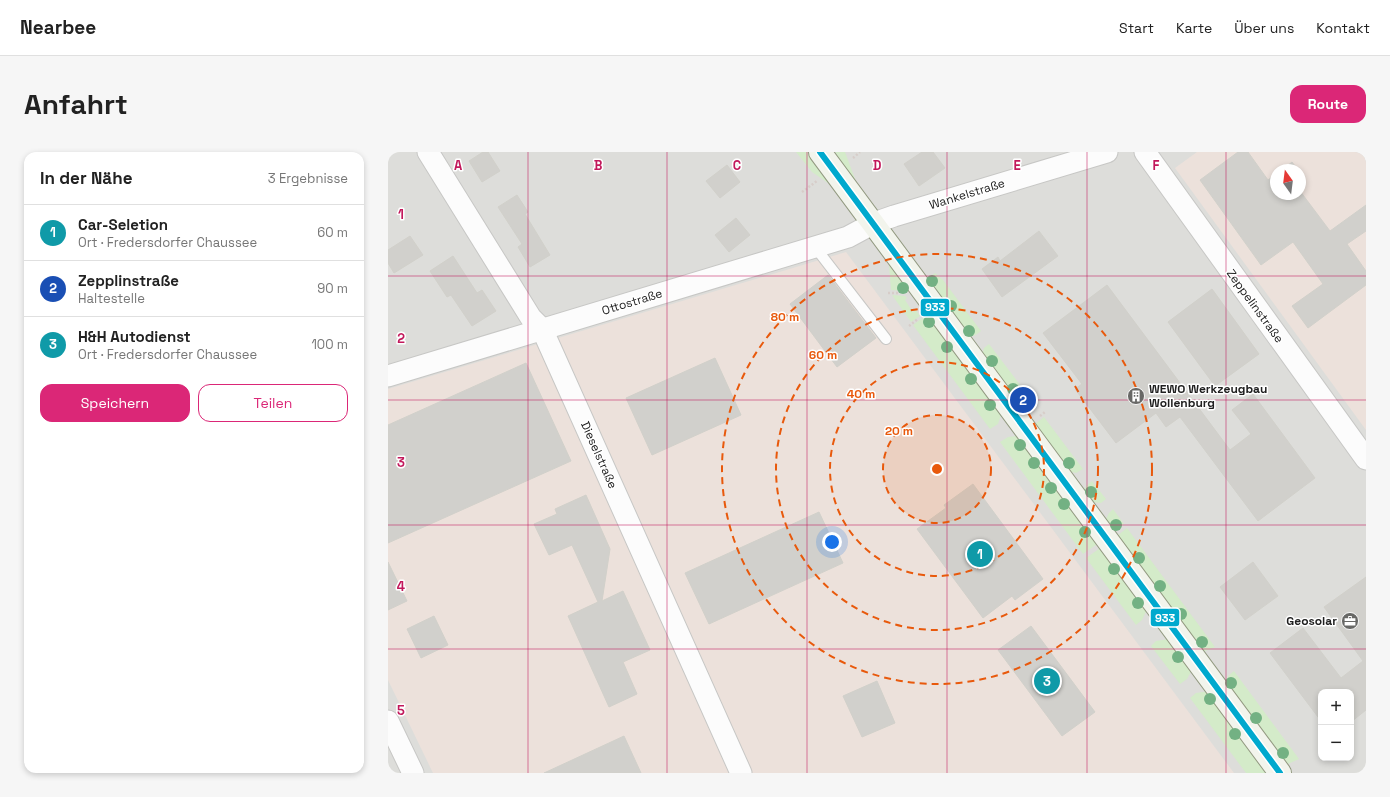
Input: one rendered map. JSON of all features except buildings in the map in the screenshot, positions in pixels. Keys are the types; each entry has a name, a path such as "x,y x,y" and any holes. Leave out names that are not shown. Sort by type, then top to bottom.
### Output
{"main road":[{"path":"820,152 1280,773"}],"street":[{"name":"Dieselstraße","path":"428,152 531,318 542,329 741,773"},
{"name":"Wankelstraße","path":"874,223 1107,152"},
{"name":"Zeppelinstraße","path":"1145,152 1366,459"},
{"name":"Ottostraße","path":"388,376 848,237 874,223"},
{"path":"388,721 413,773"}],"lane":[{"path":"815,247 886,339"}],"path":[{"path":"853,158 860,152"},
{"path":"802,192 818,181"}],"shaded area":[{"path":"388,152 1366,152 1366,773 391,773 388,767"},
{"path":"1197,152 1366,152 1366,430 1175,168"},
{"path":"846,252 1234,773 433,773 388,680 388,389"}],"green space":[{"path":"796,152 809,152 843,197 841,198 831,185 812,172"},
{"path":"836,152 845,152 858,187 834,157"},
{"path":"892,262 910,287 903,291 891,290 889,265"},
{"path":"935,273 943,280 981,331 974,336 966,334 926,280"},
{"path":"892,295 905,296 907,298 905,300 913,312 916,310 920,316 911,322"},
{"path":"929,313 1001,415 998,424 990,429 913,325"},
{"path":"989,344 1024,390 1013,398 982,355 984,348"},
{"path":"1044,417 1083,469 1076,473 1068,471 1034,425"},
{"path":"1016,436 1024,440 1100,542 1083,554 1000,442 1008,437"},
{"path":"1092,481 1106,499 1101,503 1091,502 1084,490"},
{"path":"1113,509 1124,524 1113,531 1105,521"},
{"path":"1127,528 1215,647 1203,652 1117,536"},
{"path":"1103,546 1148,607 1142,620 1136,625 1086,558"},
{"path":"1169,639 1193,668 1187,679 1180,684 1151,646 1156,641"},
{"path":"1234,671 1299,759 1288,764 1284,762 1228,686 1226,681 1228,676"},
{"path":"1210,691 1271,773 1246,773 1190,698 1196,693"}],"transit line":[{"name":"933","path":"820,152 1280,773"}],"place":[{"name":"WEWO Werkzeugbau Wollenburg","path":"1136,396"},
{"name":"Zepplinstraße","path":"1023,400"},
{"name":"Car-Seletion","path":"980,554"},
{"name":"Geosolar","path":"1350,621"},
{"name":"H&H Autodienst","path":"1047,681"}]}
